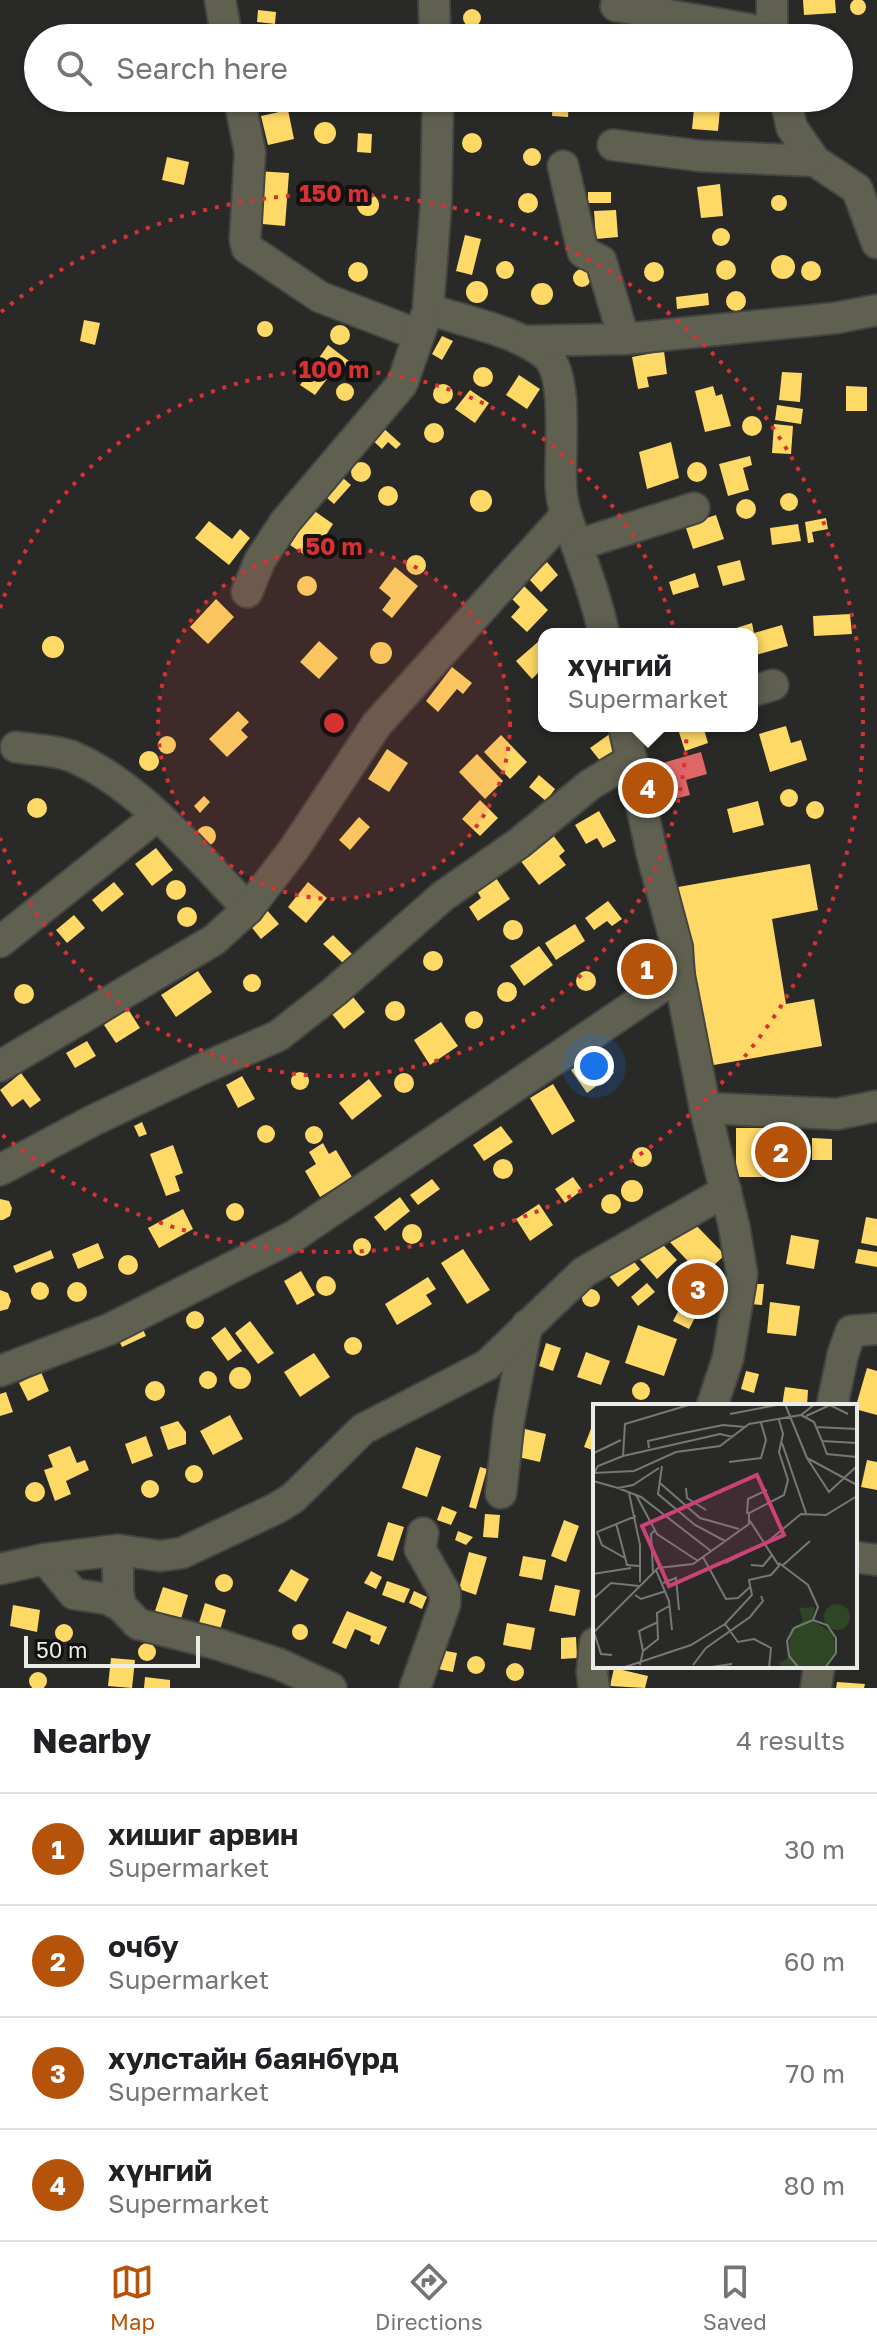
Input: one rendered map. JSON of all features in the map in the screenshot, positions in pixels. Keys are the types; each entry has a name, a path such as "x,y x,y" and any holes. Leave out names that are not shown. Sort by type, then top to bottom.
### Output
{"street":[{"path":"220,0 224,24"},
{"path":"434,0 435,24"},
{"path":"772,0 772,24"},
{"path":"616,6 710,24"},
{"path":"242,112 250,152 247,248 320,297 362,315 424,322 527,341 624,339 836,318 877,310"},
{"path":"247,592 260,560 285,522 402,384 424,322 436,204 438,112"},
{"path":"788,112 792,128 815,161 857,189 877,243"},
{"path":"613,145 701,156 815,161"},
{"path":"563,166 583,252 601,261 624,339"},
{"path":"527,341 549,357 555,366 559,390 561,490 566,515 603,628"},
{"path":"577,545 694,508"},
{"path":"0,1066 214,940 248,909 294,849 377,724 566,515"},
{"path":"632,736 652,854 677,947 679,975 705,1108 726,1191 742,1274 728,1358 713,1404"},
{"path":"0,1170 92,1121 278,1036 334,992 443,896 519,843 591,784 632,736"},
{"path":"16,747 68,755 104,773 157,816 248,909"},
{"path":"0,942 157,816"},
{"path":"0,1371 110,1329 294,1236 679,975"},
{"path":"705,1108 837,1114 877,1106"},
{"path":"0,1569 45,1559 118,1550 160,1556 182,1553 277,1508 293,1498 363,1429 487,1365 584,1272 726,1191"},
{"path":"501,1493 509,1419 527,1325"},
{"path":"832,1404 851,1331 877,1329"},
{"path":"415,1688 445,1604 445,1593 420,1549 423,1533"},
{"path":"118,1550 121,1606"},
{"path":"857,1557 877,1560"},
{"path":"45,1559 74,1594 108,1599 121,1606 138,1624 279,1664 331,1688"},
{"path":"593,1662 594,1688"},
{"path":"816,1688 819,1668"}],"building: Homes":[{"path":"855,-1 861,-1 866,7 864,13 855,15 850,10 850,4"},
{"path":"803,0 835,0 836,13 804,15"},
{"path":"468,9 476,9 481,14 480,24 463,22 463,14"},
{"path":"258,10 276,12 275,24 257,22"},
{"path":"288,112 294,139 268,145 261,116"},
{"path":"552,112 568,112 568,117 552,116"},
{"path":"694,112 720,112 718,131 692,129"},
{"path":"325,122 336,133 325,144 314,133"},
{"path":"358,133 372,134 371,153 357,152"},
{"path":"472,133 479,136 482,143 479,150 472,153 465,150 462,143 465,136"},
{"path":"532,148 541,157 532,166 523,157"},
{"path":"167,157 189,162 184,185 162,180"},
{"path":"256,171 289,173 285,226 252,223"},
{"path":"720,184 723,216 701,218 697,187"},
{"path":"588,192 611,192 611,203 588,203"},
{"path":"528,193 535,196 538,203 535,210 528,213 521,210 518,203 521,196"},
{"path":"368,194 379,205 368,216 357,205"},
{"path":"776,195 782,195 787,203 785,209 776,211 771,206 771,200"},
{"path":"616,210 618,237 596,239 594,211"},
{"path":"721,228 730,237 721,246 712,237"},
{"path":"465,235 481,239 472,275 456,271"},
{"path":"783,255 791,259 795,267 791,275 783,279 775,275 771,267 775,259"},
{"path":"726,260 733,263 736,270 733,277 726,280 719,277 716,270 719,263"},
{"path":"501,261 509,261 514,270 512,277 501,279 496,274 496,266"},
{"path":"811,261 818,264 821,271 818,278 811,281 804,278 801,271 804,264"},
{"path":"358,262 365,265 368,272 365,279 358,282 351,279 348,272 351,265"},
{"path":"650,262 658,262 664,272 658,282 650,282 644,276 644,268"},
{"path":"582,269 591,278 582,287 573,278"},
{"path":"477,281 488,292 477,303 466,292"},
{"path":"542,283 553,294 542,305 531,294"},
{"path":"736,291 743,294 746,301 743,308 736,311 729,308 726,301 729,294"},
{"path":"708,293 709,305 677,309 676,297"},
{"path":"84,320 100,323 95,345 80,341"},
{"path":"262,321 268,321 273,329 271,335 262,337 257,332 257,326"},
{"path":"336,325 344,325 350,335 344,345 336,345 330,339 330,331"},
{"path":"442,336 453,341 442,360 432,354"},
{"path":"328,345 349,361 341,373 335,368 315,395 300,385"},
{"path":"664,351 667,374 647,377 649,387 638,389 632,357"},
{"path":"483,367 490,370 493,377 490,384 483,387 476,384 473,377 476,370"},
{"path":"782,372 802,373 800,402 779,400"},
{"path":"519,375 540,389 527,409 506,395"},
{"path":"345,383 354,392 345,401 336,392"},
{"path":"439,384 447,384 453,394 447,404 439,404 433,398 433,390"},
{"path":"713,386 716,396 722,394 731,426 705,432 695,391"},
{"path":"846,386 867,387 867,411 846,411"},
{"path":"470,390 489,403 475,423 455,409"},
{"path":"777,405 803,409 801,424 775,420"},
{"path":"752,416 759,419 762,426 759,433 752,436 745,433 742,426 745,419"},
{"path":"434,423 441,426 444,433 441,440 434,443 427,440 424,433 427,426"},
{"path":"774,424 793,426 791,454 772,453"},
{"path":"381,426 401,444 396,449 388,442 382,449 370,438"},
{"path":"671,442 679,478 647,489 639,452"},
{"path":"750,456 752,465 743,468 749,490 728,496 719,464"},
{"path":"361,462 368,465 371,472 368,479 361,482 354,479 351,472 354,465"},
{"path":"697,462 704,465 707,472 704,479 697,482 690,479 687,472 690,465"},
{"path":"335,471 351,485 334,504 319,491"},
{"path":"388,486 395,489 398,496 395,503 388,506 381,503 378,496 381,489"},
{"path":"481,490 492,501 481,512 470,501"},
{"path":"789,493 798,502 789,511 780,502"},
{"path":"746,499 753,502 756,509 753,516 746,519 739,516 736,509 739,502"},
{"path":"313,510 333,524 311,559 290,545"},
{"path":"716,515 724,539 693,549 685,525"},
{"path":"826,518 828,529 812,532 814,542 808,543 805,522"},
{"path":"209,521 232,539 240,529 250,538 229,565 195,538"},
{"path":"798,524 801,541 772,545 770,528"},
{"path":"416,555 423,558 426,565 423,572 416,575 409,572 406,565 409,558"},
{"path":"740,560 745,580 723,586 717,566"},
{"path":"547,562 558,575 541,592 529,579"},
{"path":"395,567 418,586 392,618 382,610 391,598 379,588"},
{"path":"695,573 699,587 673,595 669,582"},
{"path":"307,576 314,579 317,586 314,593 307,596 300,593 297,586 300,579"},
{"path":"524,586 548,610 527,632 511,617 520,607 512,599"},
{"path":"216,599 234,617 208,644 190,627"},
{"path":"850,614 852,634 814,636 813,616"},
{"path":"752,623 753,628 736,628"},
{"path":"782,625 788,646 758,654 758,632"},
{"path":"53,636 64,647 53,658 42,647"},
{"path":"319,641 338,658 319,679 300,662"},
{"path":"381,642 392,653 381,664 370,653"},
{"path":"538,642 538,673 532,679 516,661"},
{"path":"452,667 472,683 463,694 457,689 438,712 426,701"},
{"path":"238,711 249,722 241,730 248,737 227,757 209,739"},
{"path":"786,726 791,743 801,740 807,760 770,772 759,734"},
{"path":"679,732 705,732 708,743 685,751"},
{"path":"611,733 622,747 601,762 590,748"},
{"path":"501,735 527,762 510,779 484,752"},
{"path":"163,736 171,736 176,745 174,752 163,754 158,749 158,741"},
{"path":"387,749 408,763 389,792 368,779"},
{"path":"149,751 156,754 159,761 156,768 149,771 142,768 139,761 142,754"},
{"path":"477,754 503,781 485,799 459,772"},
{"path":"539,775 555,789 546,801 529,787"},
{"path":"789,789 798,798 789,807 780,798"},
{"path":"204,796 210,802 200,813 194,806"},
{"path":"33,798 41,798 47,808 41,818 33,818 27,812 27,804"},
{"path":"480,800 498,818 480,836 462,819"},
{"path":"758,801 764,825 733,833 727,809"},
{"path":"815,801 824,810 815,819 806,810"},
{"path":"599,811 616,841 603,848 597,838 586,844 575,825"},
{"path":"359,817 370,827 350,850 339,840"},
{"path":"206,826 213,829 216,836 213,843 206,846 199,843 196,836 199,829"},
{"path":"553,835 565,851 559,856 566,865 539,885 520,860"},
{"path":"156,848 173,870 152,886 135,864"},
{"path":"810,864 818,910 772,919 786,1004 814,999 822,1046 708,1066 678,887"},
{"path":"496,878 510,899 478,921 469,907 481,898 477,891"},
{"path":"176,880 183,883 186,890 183,897 176,900 169,897 166,890 169,883"},
{"path":"114,882 124,894 102,912 92,900"},
{"path":"308,882 327,898 306,923 288,907"},
{"path":"608,901 622,919 612,926 607,921 594,930 585,918"},
{"path":"187,907 194,910 197,917 194,924 187,927 180,924 177,917 180,910"},
{"path":"266,909 279,924 261,939 249,924"},
{"path":"74,915 85,928 67,943 56,930"},
{"path":"513,920 520,923 523,930 520,937 513,940 506,937 503,930 506,923"},
{"path":"575,924 585,941 556,960 545,943"},
{"path":"333,935 353,955 344,964 323,944"},
{"path":"539,946 553,965 524,986 510,966"},
{"path":"433,951 440,954 443,961 440,968 433,971 426,968 423,961 426,954"},
{"path":"198,971 212,992 176,1017 161,995"},
{"path":"586,971 593,974 596,981 593,988 586,991 579,988 576,981 579,974"},
{"path":"248,974 256,974 261,983 259,990 248,992 243,987 243,979"},
{"path":"507,982 514,985 517,992 514,999 507,1002 500,999 497,992 500,985"},
{"path":"24,984 31,987 34,994 31,1001 24,1004 17,1001 14,994 17,987"},
{"path":"353,997 365,1012 344,1029 332,1014"},
{"path":"391,1001 399,1001 405,1011 399,1021 391,1021 385,1015 385,1007"},
{"path":"128,1009 140,1028 116,1043 104,1025"},
{"path":"474,1011 483,1020 474,1029 465,1020"},
{"path":"441,1022 458,1046 430,1065 414,1040"},
{"path":"87,1041 96,1056 75,1068 66,1053"},
{"path":"598,1051 614,1073 587,1093 571,1070"},
{"path":"300,1072 309,1081 300,1090 291,1081"},
{"path":"21,1073 41,1100 30,1108 23,1099 12,1107 0,1090"},
{"path":"404,1073 411,1076 414,1083 411,1090 404,1093 397,1090 394,1083 397,1076"},
{"path":"242,1076 255,1099 238,1108 226,1085"},
{"path":"369,1079 382,1096 352,1120 339,1103"},
{"path":"553,1084 575,1121 552,1135 530,1098"},
{"path":"142,1122 147,1134 139,1137 134,1126"},
{"path":"262,1125 270,1125 275,1134 273,1141 262,1143 257,1138 257,1130"},
{"path":"314,1126 323,1135 314,1144 305,1135"},
{"path":"501,1126 513,1142 484,1161 473,1145"},
{"path":"736,1128 768,1128 768,1177 736,1177"},
{"path":"812,1138 832,1139 832,1160 812,1160"},
{"path":"323,1143 329,1154 336,1150 352,1177 320,1197 305,1171 316,1164 309,1152"},
{"path":"173,1145 183,1173 175,1176 180,1191 166,1196 150,1154"},
{"path":"642,1147 649,1150 652,1157 649,1164 642,1167 635,1164 632,1157 635,1150"},
{"path":"503,1159 510,1162 513,1169 510,1176 503,1179 496,1176 493,1169 496,1162"},
{"path":"573,1177 582,1190 565,1203 555,1189"},
{"path":"432,1179 440,1189 418,1205 410,1195"},
{"path":"632,1180 640,1183 643,1191 640,1199 632,1202 624,1199 621,1191 624,1183"},
{"path":"611,1194 618,1197 621,1204 618,1211 611,1214 604,1211 601,1204 604,1197"},
{"path":"400,1197 410,1211 385,1231 374,1217"},
{"path":"0,1199 9,1201 12,1208 10,1216 3,1220 0,1220"},
{"path":"235,1203 244,1212 235,1221 226,1212"},
{"path":"539,1204 553,1225 530,1241 516,1219"},
{"path":"183,1209 193,1229 159,1248 148,1228"},
{"path":"688,1217 725,1255 702,1276 666,1238"},
{"path":"866,1217 877,1219 877,1246 861,1243"},
{"path":"412,1224 419,1227 422,1234 419,1241 412,1244 405,1241 402,1234 405,1227"},
{"path":"654,1235 677,1260 657,1279 634,1253"},
{"path":"791,1235 819,1240 814,1269 786,1264"},
{"path":"362,1238 371,1247 362,1256 353,1247"},
{"path":"98,1243 104,1258 78,1269 72,1254"},
{"path":"463,1249 490,1290 467,1304 441,1263"},
{"path":"858,1249 877,1252 877,1267 855,1263"},
{"path":"51,1250 54,1258 16,1273 13,1266"},
{"path":"626,1252 640,1269 618,1287 604,1270"},
{"path":"124,1255 132,1255 138,1265 132,1275 124,1275 118,1269 118,1261"},
{"path":"301,1271 315,1295 297,1305 284,1281"},
{"path":"326,1276 333,1279 336,1286 333,1293 326,1296 319,1293 316,1286 319,1279"},
{"path":"428,1277 436,1289 426,1295 432,1304 397,1325 385,1304"},
{"path":"36,1282 44,1282 49,1291 47,1298 36,1300 31,1295 31,1287"},
{"path":"77,1282 84,1285 87,1292 84,1299 77,1302 70,1299 67,1292 70,1285"},
{"path":"647,1283 655,1292 638,1306 631,1297"},
{"path":"754,1284 764,1284 762,1305 750,1304"},
{"path":"591,1289 600,1298 591,1307 582,1298"},
{"path":"0,1290 8,1293 11,1301 8,1309 0,1311"},
{"path":"683,1302 699,1310 689,1329 673,1321"},
{"path":"770,1302 800,1306 796,1336 767,1333"},
{"path":"195,1311 204,1320 195,1329 186,1320"},
{"path":"250,1321 274,1353 258,1364 235,1333"},
{"path":"141,1325 146,1336 122,1347 117,1336"},
{"path":"638,1325 677,1339 664,1376 625,1363"},
{"path":"225,1327 242,1351 228,1361 211,1338"},
{"path":"353,1337 362,1346 353,1355 344,1346"},
{"path":"546,1343 561,1348 553,1371 539,1366"},
{"path":"586,1352 610,1361 601,1385 577,1377"},
{"path":"314,1353 330,1377 300,1397 284,1372"},
{"path":"240,1367 248,1370 251,1378 248,1386 240,1389 232,1386 229,1378 232,1370"},
{"path":"867,1368 877,1371 877,1415 857,1410"},
{"path":"208,1371 217,1380 208,1389 199,1380"},
{"path":"746,1371 759,1374 754,1393 741,1389"},
{"path":"41,1372 49,1391 28,1401 19,1383"},
{"path":"155,1381 162,1384 165,1391 162,1398 155,1401 148,1398 145,1391 148,1384"},
{"path":"637,1382 645,1382 650,1391 648,1398 637,1400 632,1395 632,1387"},
{"path":"785,1387 808,1390 807,1404 782,1404"},
{"path":"6,1392 13,1412 0,1416 0,1394"},
{"path":"230,1415 243,1439 213,1455 200,1431"},
{"path":"178,1421 186,1432 186,1444 168,1450 160,1427"},
{"path":"593,1423 593,1450 584,1447"},
{"path":"525,1429 546,1434 540,1462 518,1457"},
{"path":"146,1436 153,1456 132,1464 125,1444"},
{"path":"70,1446 77,1463 85,1460 89,1470 66,1481 71,1494 55,1501 44,1470 53,1467 48,1455"},
{"path":"416,1447 441,1456 427,1497 402,1488"},
{"path":"867,1460 877,1462 877,1490 861,1487"},
{"path":"194,1465 203,1474 194,1483 185,1474"},
{"path":"480,1467 487,1469 476,1509 469,1507"},
{"path":"150,1480 159,1489 150,1498 141,1489"},
{"path":"35,1482 42,1485 45,1492 42,1499 35,1502 28,1499 25,1492 28,1485"},
{"path":"442,1506 457,1512 451,1525 437,1520"},
{"path":"485,1514 500,1515 498,1538 483,1537"},
{"path":"564,1520 579,1526 566,1562 551,1556"},
{"path":"388,1522 404,1527 393,1561 377,1556"},
{"path":"458,1531 473,1537 466,1545 455,1540"},
{"path":"469,1552 487,1557 476,1595 459,1589"},
{"path":"523,1556 546,1560 542,1580 519,1576"},
{"path":"291,1569 309,1579 296,1602 278,1591"},
{"path":"371,1571 382,1577 376,1589 364,1583"},
{"path":"224,1574 233,1583 224,1592 215,1583"},
{"path":"387,1581 410,1589 404,1603 382,1595"},
{"path":"555,1585 580,1590 575,1616 549,1611"},
{"path":"163,1587 188,1595 181,1619 155,1611"},
{"path":"414,1591 427,1597 422,1609 409,1603"},
{"path":"205,1603 226,1610 220,1630 199,1623"},
{"path":"13,1605 40,1610 37,1632 10,1626"},
{"path":"347,1611 387,1627 379,1645 370,1641 371,1636 355,1629 346,1649 332,1643"},
{"path":"507,1623 535,1628 531,1650 503,1645"},
{"path":"60,1624 68,1624 73,1633 71,1640 60,1642 55,1637 55,1629"},
{"path":"297,1624 303,1624 308,1632 306,1638 297,1640 292,1635 292,1629"},
{"path":"576,1637 577,1658 561,1659 561,1638"},
{"path":"147,1643 156,1652 147,1661 138,1652"},
{"path":"441,1650 457,1653 453,1672 438,1669"},
{"path":"476,1656 485,1665 476,1674 467,1665"},
{"path":"111,1658 135,1660 132,1688 108,1686"},
{"path":"515,1663 524,1672 515,1681 506,1672"},
{"path":"614,1668 648,1676 645,1688 610,1686"},
{"path":"38,1672 46,1678 42,1688 34,1688 29,1681"},
{"path":"145,1677 170,1680 170,1688 144,1688"},
{"path":"837,1682 865,1684 864,1688 836,1688"}],"building: Shops":[{"path":"701,752 707,774 686,780 690,795 648,806 638,770"},
{"path":"648,950 651,956 660,952 667,967 648,976 638,955"},
{"path":"772,1136 808,1138 807,1163 771,1162"}],"place":[{"name":"хүнгий","path":"648,788"},
{"name":"хишиг арвин","path":"647,969"},
{"name":"очбу","path":"781,1152"},
{"name":"хулстайн баянбүрд","path":"698,1289"}]}
